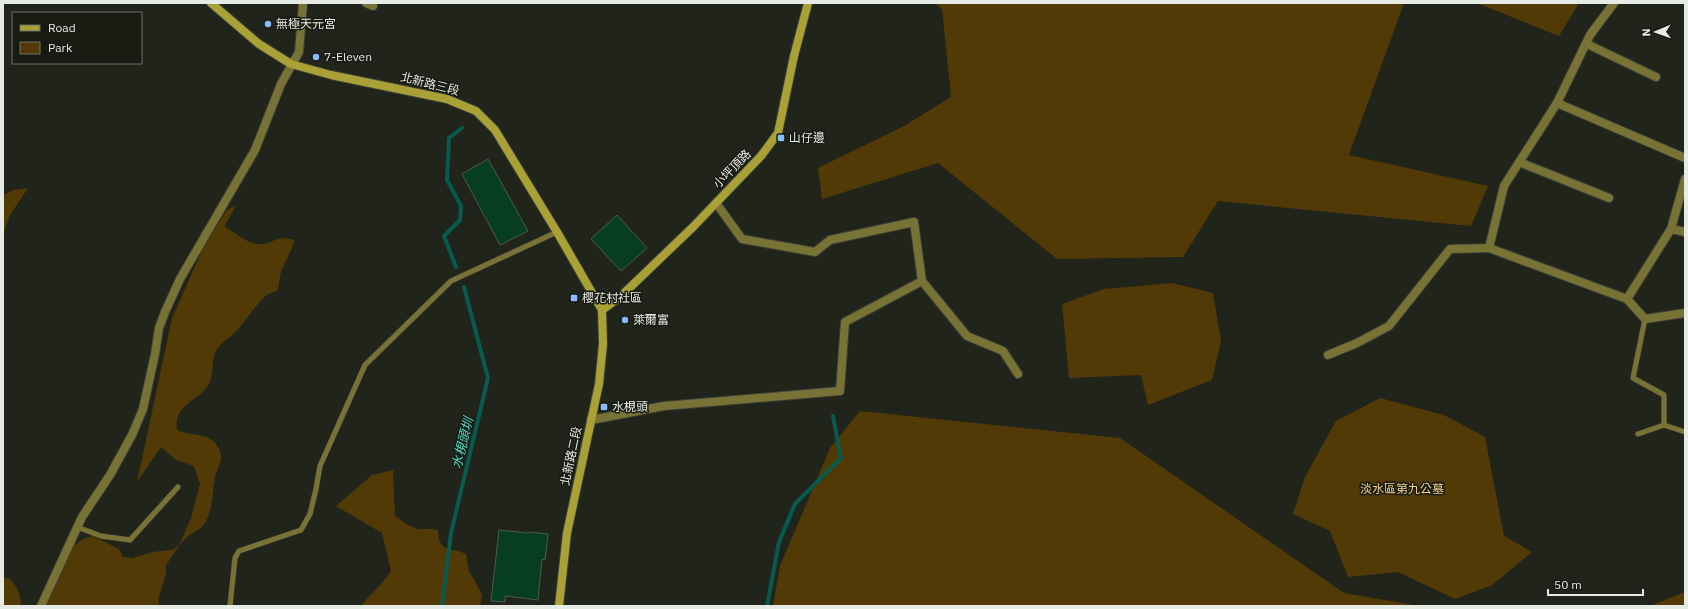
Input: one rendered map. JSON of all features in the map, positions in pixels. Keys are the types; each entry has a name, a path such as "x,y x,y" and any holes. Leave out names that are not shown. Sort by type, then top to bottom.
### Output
{"main road":[{"name":"北新路三段","path":"211,3 259,44 291,64 331,75 447,99 476,111 495,130 602,310"},
{"name":"小坪頂路","path":"602,310 619,298 693,227 761,156 778,133 794,56 808,3"},
{"name":"北新路二段","path":"559,606 567,533 599,384 604,344 602,310"}],"street":[{"path":"41,606 82,516 110,476 132,435 143,409 159,328 164,312 180,279 255,150 281,84 299,52 304,3"},
{"path":"1489,248 1504,186 1557,103 1587,44 1590,35 1614,3"},
{"path":"1587,44 1656,77"},
{"path":"1557,103 1685,158"},
{"path":"1520,162 1609,198"},
{"path":"1627,299 1671,229 1685,179"},
{"path":"716,203 742,239 814,252 830,240 914,222 922,281 967,336 1003,351 1018,374"},
{"path":"1671,229 1685,232"},
{"path":"1328,356 1389,326 1450,249 1489,248 1627,299 1645,319 1685,313"},
{"path":"591,420 664,406 840,391 845,322 922,281"}],"lane":[{"path":"230,606 235,558 239,551 300,530 310,514 320,466 365,365 451,281 557,232"},
{"path":"1645,319 1633,378 1664,395 1664,425"},
{"path":"1638,434 1664,425 1685,432"},
{"path":"77,527 101,536 130,540 178,487"}],"green space":[{"path":"935,3 1404,3 1349,155 1488,186 1471,226 1218,201 1183,257 1057,259 938,163 822,199 818,168 904,126 951,97 942,9"},
{"path":"1477,3 1579,3 1559,36"},
{"path":"28,188 10,215 3,235 3,195 14,190"},
{"path":"236,205 225,227 249,242 263,244 282,238 294,240 281,272 277,291 268,294 237,330 217,349 208,386 182,409 179,415 177,430 208,438 212,440 219,448 221,461 216,475 208,518 203,526 181,543 166,565 159,606 45,606 63,570 63,560 73,546 83,539 93,536 119,549 123,557 132,558 153,552 172,550 179,545 191,518 200,484 194,466 176,460 161,447 137,482 172,318 205,244 227,210"},
{"path":"1172,283 1213,293 1221,341 1212,380 1148,405 1141,375 1069,378 1062,304 1104,289"},
{"name":"淡水區第九公墓","path":"1380,398 1444,415 1485,437 1504,536 1532,552 1492,585 1455,599 1398,572 1348,577 1330,531 1293,514 1305,477 1336,421"},
{"path":"860,411 1120,438 1344,593 1420,606 773,606 780,566 830,448"},
{"path":"393,470 395,516 406,524 415,528 438,530 439,538 443,546 466,554 469,572 482,595 480,606 361,606 391,571 382,533 336,506 372,475"},
{"path":"3,578 9,578 16,588 19,594 21,606 3,606"},
{"path":"1685,592 1685,606 1650,606"}],"building":[{"path":"488,159 528,231 500,245 462,174"},
{"path":"617,215 647,248 621,271 591,239"},
{"path":"499,530 548,534 545,560 542,559 538,600 505,596 505,602 491,601"}],"waterway":[{"name":"水梘頭圳","path":"456,267 444,236 460,220 461,206 447,180 449,138 462,128"},
{"name":"水梘頭圳","path":"442,606 451,533 488,378 464,287"},
{"path":"767,606 779,542 795,504 841,458 833,416"}],"place":[{"name":"無極天元宮","path":"268,24"},
{"name":"7-Eleven","path":"316,57"},
{"name":"山仔邊","path":"781,138"},
{"name":"櫻花村社區","path":"574,298"},
{"name":"萊爾富","path":"625,320"},
{"name":"水梘頭","path":"604,407"}]}
